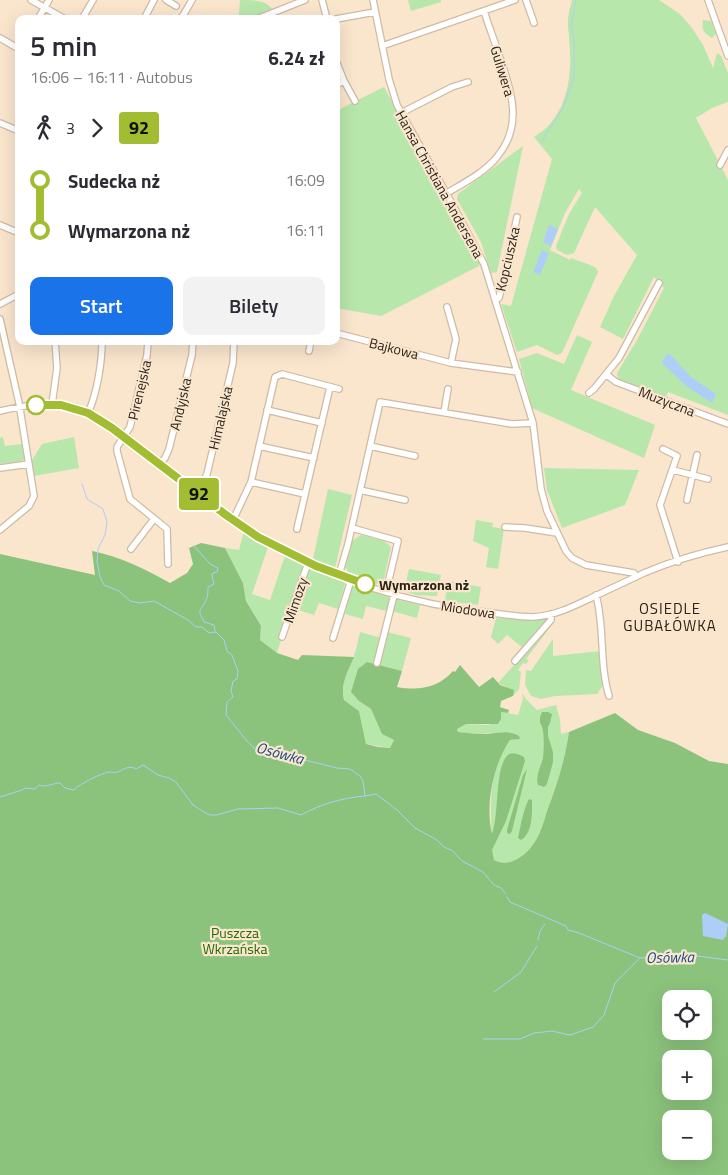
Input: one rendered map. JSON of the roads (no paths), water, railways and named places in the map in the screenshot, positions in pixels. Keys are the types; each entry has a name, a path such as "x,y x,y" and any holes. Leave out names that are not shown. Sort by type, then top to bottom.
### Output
{"street":[{"path":"32,0 59,15"},
{"path":"40,15 49,0"},
{"path":"84,15 93,0"},
{"path":"146,15 154,0"},
{"path":"166,0 176,6"},
{"path":"183,15 192,0"},
{"path":"267,15 305,0"},
{"path":"322,0 326,15"},
{"name":"Hansa Christiana Andersena","path":"373,0 391,86 400,113 447,193 482,258 533,423 542,494 567,554 578,562 628,572 636,577"},
{"path":"382,46 515,0"},
{"path":"526,0 534,22"},
{"path":"708,0 727,53"},
{"name":"Guliwera","path":"447,193 491,164 508,140 512,126 512,94 484,11"},
{"path":"340,18 375,12"},
{"path":"0,38 15,47"},
{"path":"340,71 355,101"},
{"path":"340,83 344,81"},
{"path":"400,113 452,87 468,82"},
{"path":"0,123 15,129"},
{"path":"720,165 728,150"},
{"name":"Kopciuszka","path":"495,300 499,298 517,217"},
{"path":"0,225 15,231"},
{"path":"589,393 607,375 628,342 659,283"},
{"path":"0,304 15,296"},
{"path":"447,307 456,339 451,363"},
{"path":"0,319 20,407 34,492 30,506 0,530"},
{"name":"Bajkowa","path":"340,334 451,363 518,372"},
{"path":"52,404 56,368 55,345"},
{"path":"88,413 95,390 102,345"},
{"name":"Pirenejska","path":"148,345 130,427 117,447 117,451 130,499 167,529 168,564"},
{"name":"Andyjska","path":"160,464 169,449 192,355 193,345"},
{"name":"Himalajska","path":"198,493 207,474 233,363 234,345"},
{"path":"309,351 310,345"},
{"path":"234,520 251,482 274,380 278,374 339,389"},
{"name":"Muzyczna","path":"607,375 616,382 728,424"},
{"path":"297,529 330,387"},
{"path":"444,412 448,389"},
{"path":"339,575 352,528 380,402 512,424 533,423"},
{"name":"Miodowa","path":"0,410 52,404 67,406 88,413 124,437 234,520 265,540 308,563 386,592 468,610 528,617 551,614 636,577 728,547"},
{"path":"267,410 322,423"},
{"path":"259,446 314,458"},
{"path":"370,446 415,456"},
{"path":"663,449 677,456 660,505 675,564"},
{"path":"687,500 697,455"},
{"path":"0,468 29,464"},
{"path":"673,470 708,479"},
{"path":"251,482 305,494"},
{"path":"360,490 405,500"},
{"path":"131,549 154,519"},
{"path":"505,527 557,532"},
{"path":"352,528 398,540 386,592"},
{"name":"Mimozy","path":"282,637 308,563"},
{"path":"333,638 351,580"},
{"path":"377,663 376,655 394,594"},
{"path":"596,595 600,617 605,684 608,696"},
{"path":"515,660 551,620 551,614"}],"water":[{"path":"549,225 558,229 551,246 543,242"},
{"path":"542,250 549,253 540,275 533,272"},
{"path":"669,353 691,377 716,394 712,403 686,386 662,363"},
{"path":"705,913 728,924 726,936 723,940 703,936 702,915"}],"waterway":[{"path":"542,141 564,106 574,76 574,39 571,26 576,0"},
{"name":"Osówka","path":"82,484 87,499 103,509 107,522 105,535 98,549 97,561 100,577 104,585 119,591 130,601 140,603 154,601 188,620 196,627 202,627 209,633 216,632 224,640 227,651 232,655 238,671 237,679 233,681 231,691 233,697 227,702 226,715 254,748 270,753 294,755 305,760 337,768 350,769 360,776 363,781 365,796 376,794 396,809 415,828 453,851 462,861 483,872 494,885 501,888 506,894"},
{"path":"194,546 210,564 218,568 217,572 213,573 214,584 208,587 207,597 200,610 204,622 214,625 215,631"},
{"path":"0,797 25,788 35,789 39,785 44,786 57,783 60,783 65,788 74,790 101,774 117,772 129,767 136,769 143,765 158,775 176,782 193,805 210,815 238,809 278,808 301,815 332,802 365,796"},
{"name":"Osówka","path":"507,897 510,902 566,926 568,930 640,958 690,955 728,960"},
{"path":"538,940 540,931 545,924"},
{"path":"494,992 521,972 537,946"},
{"path":"483,1039 520,1039 534,1033 552,1031 570,1035 593,1027 604,1015 615,983 639,959"}],"place":[{"name":"Wymarzona nż","path":"365,584"}],"district":[{"name":"OSIEDLE GUBAŁÓWKA","path":"670,616"}],"park label":[{"name":"Puszcza Wkrzańska","path":"235,940"}]}
